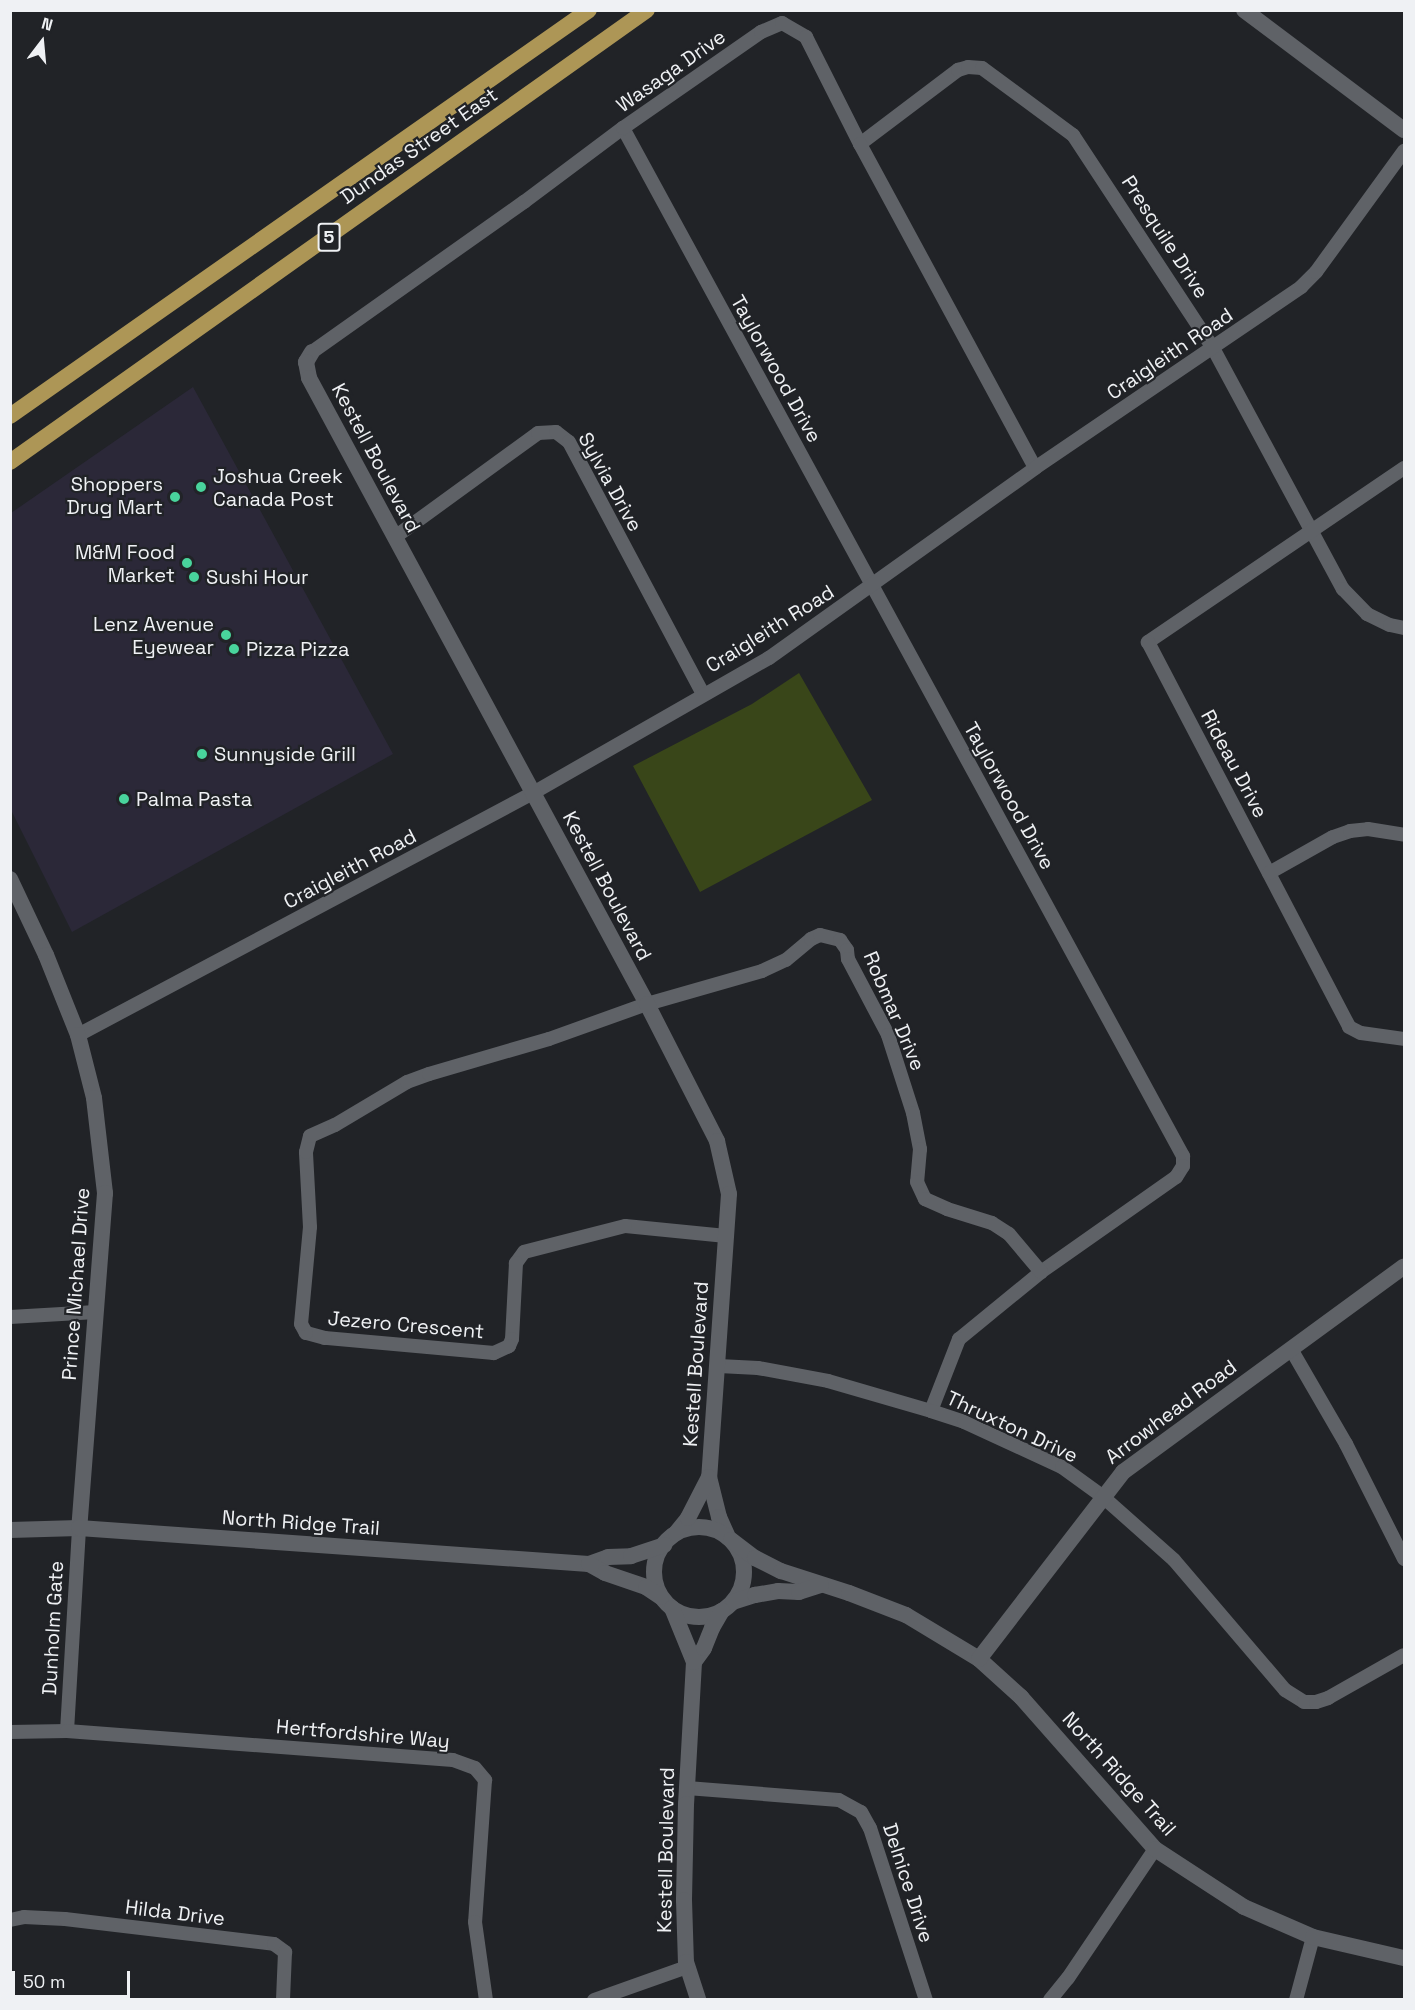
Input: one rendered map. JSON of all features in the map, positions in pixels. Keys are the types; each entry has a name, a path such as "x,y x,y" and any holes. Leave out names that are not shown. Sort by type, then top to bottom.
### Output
{"main road":[{"name":"Dundas Street East","path":"10,416 589,10"},
{"name":"Dundas Street East","path":"10,462 647,10"}],"street":[{"path":"1244,10 1404,130"},
{"name":"Wasaga Drive","path":"312,352 524,202 623,128 761,32 782,23 806,37 860,144 1035,468"},
{"name":"Presquile Drive","path":"860,144 958,70 968,67 982,68 1077,139 1213,348 1343,589 1356,605 1374,619 1404,628"},
{"name":"Taylorwood Drive","path":"623,128 1183,1156 1183,1166 1176,1177 1041,1272 959,1339 931,1411"},
{"name":"Craigleith Road","path":"78,1035 533,793 769,658 872,587 1035,468 1301,287 1317,272 1404,151"},
{"name":"Kestell Boulevard","path":"312,352 306,362 309,378 647,1004 717,1141 729,1194 719,1366 709,1477 719,1517 729,1539"},
{"name":"Sylvia Drive","path":"395,537 538,433 556,432 568,442 703,694"},
{"path":"1312,533 1404,468"},
{"name":"Rideau Drive","path":"1312,533 1148,642 1349,1027 1361,1033 1404,1039"},
{"path":"1269,873 1333,837 1350,831 1368,830 1404,835"},
{"name":"Prince Michael Drive","path":"10,879 46,955 78,1035 94,1098 105,1193 79,1528"},
{"name":"Robmar Drive","path":"647,1004 762,971 786,960 811,939 820,935 840,940 888,1035 903,1079 920,1149 917,1182 925,1199 1009,1234 1041,1272"},
{"name":"Jezero Crescent","path":"647,1004 549,1039 406,1082 335,1125 310,1136 306,1152 310,1227 301,1324 306,1333 325,1338 494,1353 509,1346 512,1339 516,1263 524,1252 625,1226 726,1236"},
{"name":"Arrowhead Road","path":"979,1659 1102,1496 1132,1464 1404,1266"},
{"path":"10,1317 96,1312"},
{"path":"1291,1349 1346,1444 1404,1559"},
{"name":"Thruxton Drive","path":"719,1366 758,1368 828,1381 931,1411 964,1422 1062,1467 1102,1496 1174,1560 1293,1697 1304,1702 1322,1700 1404,1655"},
{"name":"Kestell Boulevard","path":"669,1540 688,1518 709,1477"},
{"path":"700,1527 713,1529 729,1539 739,1551 744,1564 742,1584 728,1607 696,1617 667,1603 656,1585 654,1571 657,1557 669,1540 700,1527"},
{"name":"North Ridge Trail","path":"10,1530 79,1528 589,1564 608,1557 631,1556 669,1540"},
{"name":"Dunholm Gate","path":"67,1731 79,1528"},
{"name":"North Ridge Trail","path":"729,1539 755,1558 821,1586 849,1593 906,1616 979,1659 1021,1696 1155,1849 1244,1907 1313,1937 1404,1958"},
{"name":"North Ridge Trail","path":"589,1564 605,1573 646,1587 667,1603"},
{"name":"North Ridge Trail","path":"728,1607 755,1595 778,1591 799,1592 821,1586"},
{"name":"Kestell Boulevard","path":"667,1603 694,1662 684,1876 687,1967 698,2000"},
{"name":"Kestell Boulevard","path":"694,1662 704,1648 712,1628 728,1607"},
{"name":"Hertfordshire Way","path":"10,1732 67,1731 453,1760 475,1768 485,1783 475,1922 486,2000"},
{"name":"Delnice Drive","path":"687,1788 831,1799 846,1802 857,1808 870,1828 926,2000"},
{"path":"1050,2000 1068,1978 1155,1849"},
{"name":"Hilda Drive","path":"10,1920 24,1917 65,1919 274,1944 285,1952 283,2000"},
{"path":"1296,2000 1313,1937"},
{"path":"594,2000 687,1967"}],"shaded area":[{"path":"193,387 393,754 72,932 11,810 11,513"}],"green space":[{"path":"799,673 872,800 700,892 633,766 752,704"}],"place":[{"name":"Joshua Creek Canada Post","path":"201,487"},
{"name":"Shoppers Drug Mart","path":"175,497"},
{"name":"M&M Food Market","path":"187,563"},
{"name":"Sushi Hour","path":"194,577"},
{"name":"Lenz Avenue Eyewear","path":"226,635"},
{"name":"Pizza Pizza","path":"234,649"},
{"name":"Sunnyside Grill","path":"202,754"},
{"name":"Palma Pasta","path":"124,799"}]}
